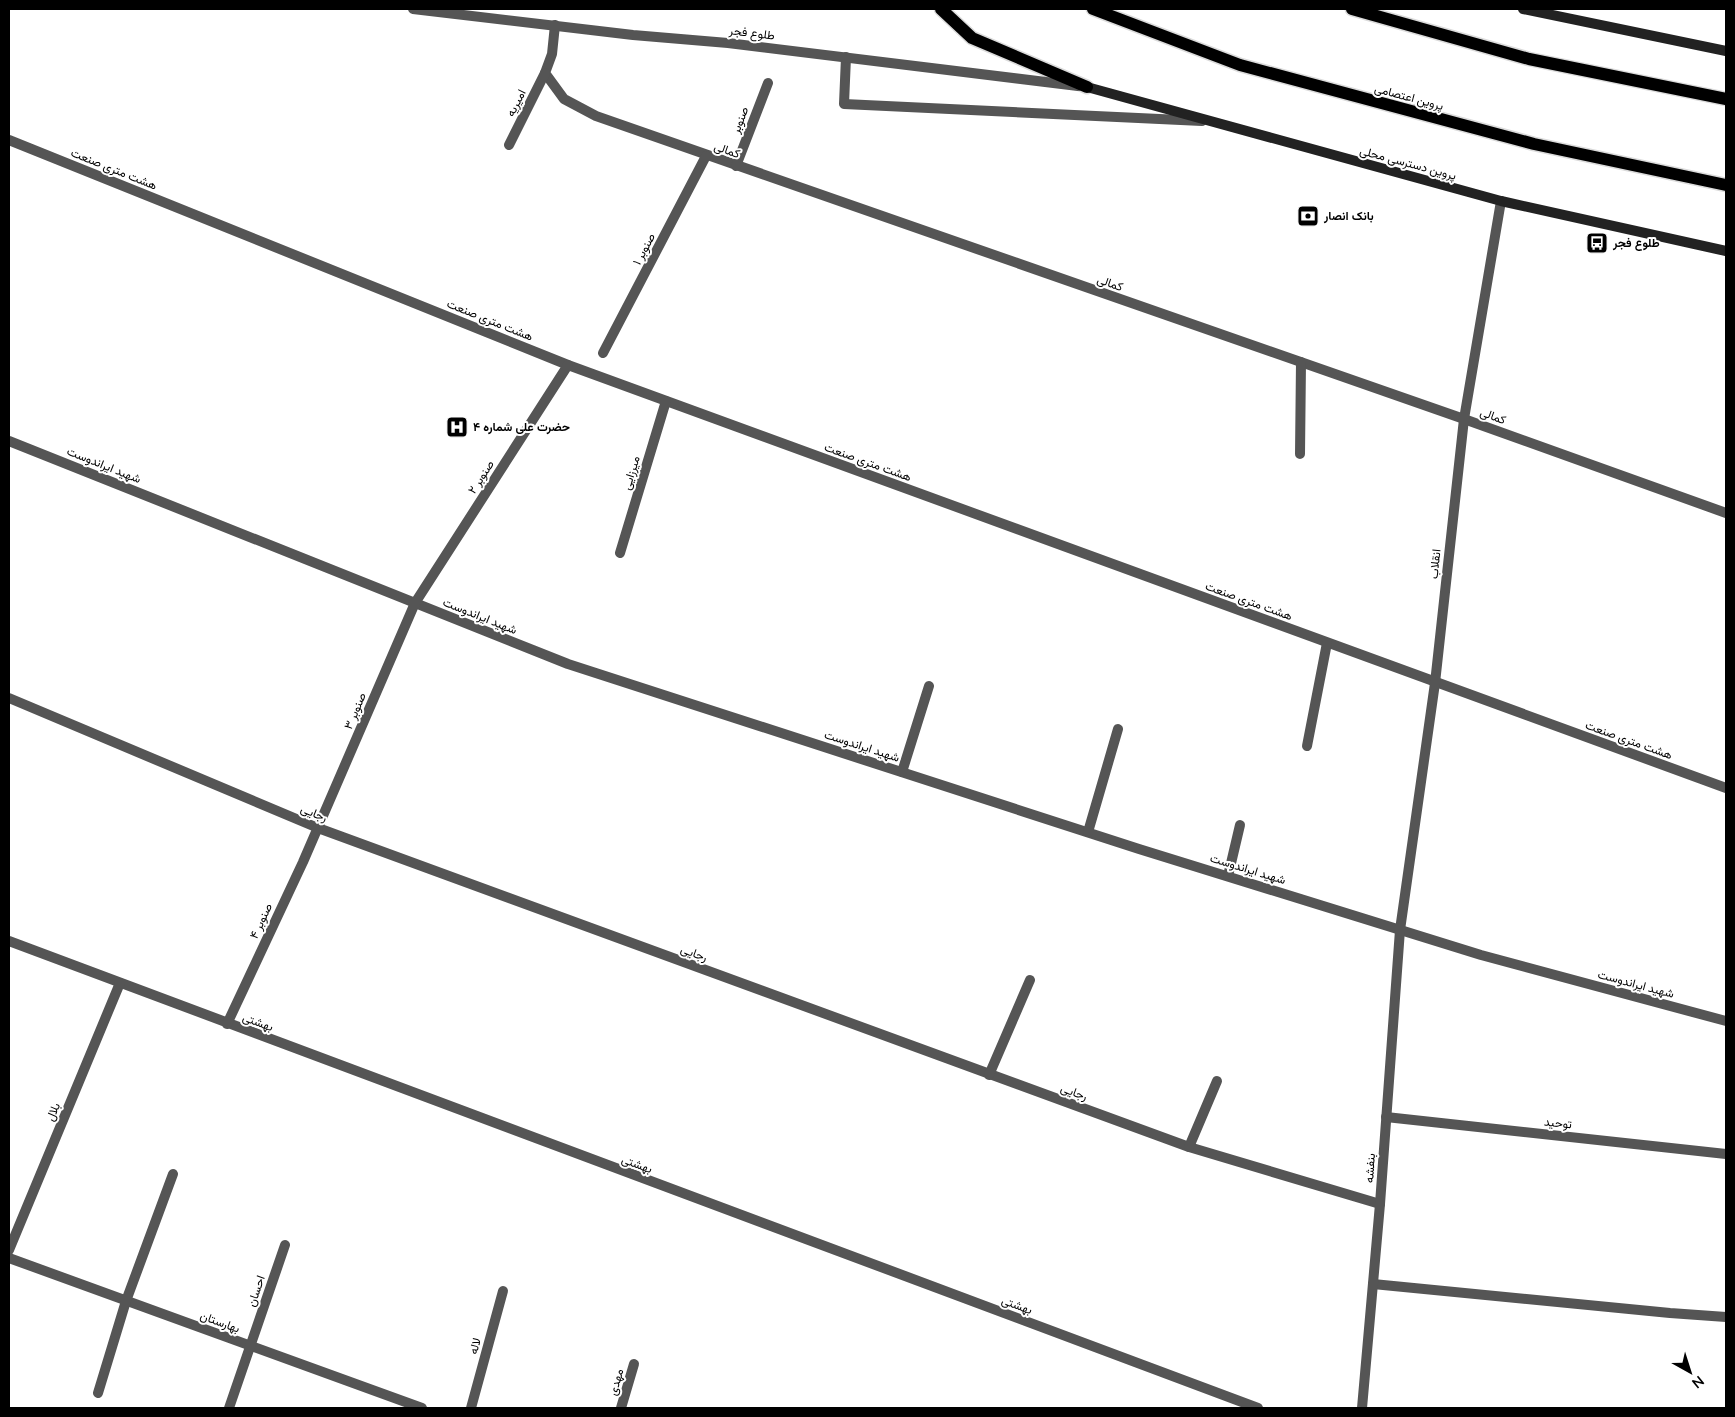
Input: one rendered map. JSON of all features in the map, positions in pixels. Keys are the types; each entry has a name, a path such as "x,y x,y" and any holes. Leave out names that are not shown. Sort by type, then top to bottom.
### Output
{"main road":[{"path":"941,9 972,38 1087,87"},
{"name":"پروین اعتصامی","path":"1093,9 1240,66 1534,144 1726,185"},
{"path":"1352,9 1529,59 1726,98"},
{"path":"1523,9 1726,51"},
{"name":"پروین دسترسی محلی","path":"1087,87 1501,201 1726,251"}],"street":[{"name":"طلوع فجر","path":"413,9 633,35 728,42 1087,87"},
{"path":"545,72 552,54 555,25"},
{"path":"846,57 844,104 1209,121"},
{"name":"امیریه","path":"509,144 545,72"},
{"name":"کمالی","path":"545,72 564,99 596,116 706,156 1464,419 1726,513"},
{"name":"صنوبر","path":"736,166 768,83"},
{"name":"هشت متری صنعت","path":"9,140 568,365 1726,788"},
{"name":"صنوبر ۱","path":"604,353 706,156"},
{"name":"انقلاب","path":"1400,930 1435,683 1464,419 1501,201"},
{"path":"1300,454 1301,362"},
{"name":"صنوبر ۲","path":"416,604 568,365"},
{"name":"میرزایی","path":"620,553 666,401"},
{"name":"شهید ایراندوست","path":"9,441 568,664 1088,832 1400,930 1481,955 1726,1022"},
{"name":"صنوبر ۳","path":"318,828 416,604"},
{"path":"1307,746 1327,643"},
{"path":"902,772 929,686"},
{"name":"رجایی","path":"9,698 318,828 1189,1147 1380,1204"},
{"path":"1088,832 1118,729"},
{"path":"1228,876 1240,825"},
{"name":"صنوبر ۴","path":"226,1024 318,828"},
{"name":"بنفشه","path":"1362,1408 1380,1204 1400,930"},
{"name":"بهشتی","path":"9,941 226,1024 1258,1408"},
{"path":"989,1075 1030,980"},
{"name":"بلال","path":"9,1250 120,984"},
{"path":"1189,1147 1217,1081"},
{"name":"توحید","path":"1386,1117 1726,1154"},
{"path":"98,1393 126,1301 172,1174"},
{"name":"احسان","path":"229,1408 285,1245"},
{"name":"بهارستان","path":"9,1258 250,1346 396,1404 422,1408"},
{"path":"1373,1284 1670,1313 1726,1316"},
{"name":"لاله","path":"471,1408 502,1291"},
{"name":"مهدی","path":"621,1408 634,1364"}],"place":[{"name":"بانک انصار","path":"1308,216"},
{"name":"طلوع فجر","path":"1597,243"},
{"name":"حضرت علی شماره ۴","path":"457,427"}]}
